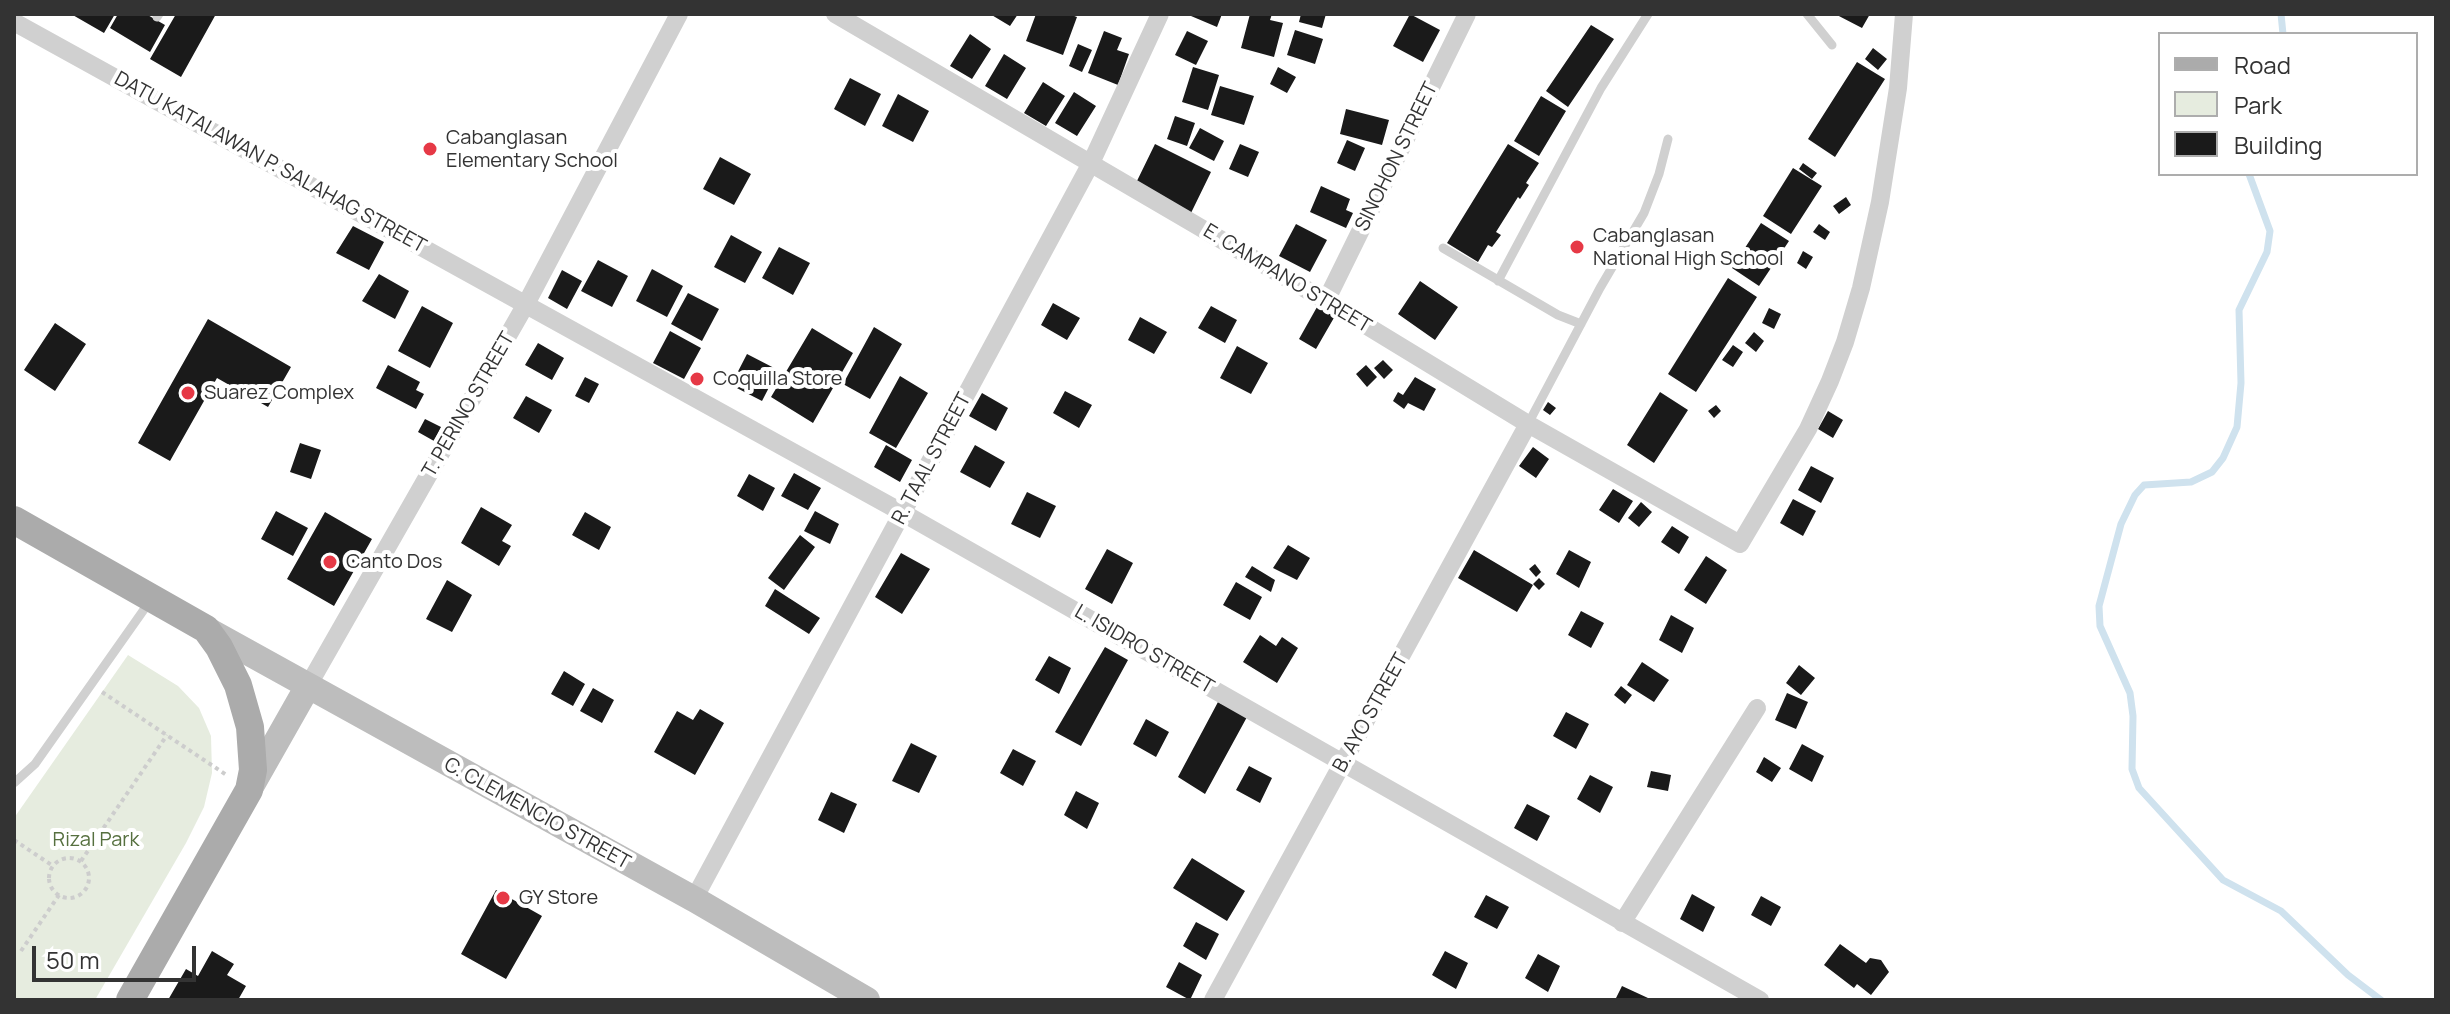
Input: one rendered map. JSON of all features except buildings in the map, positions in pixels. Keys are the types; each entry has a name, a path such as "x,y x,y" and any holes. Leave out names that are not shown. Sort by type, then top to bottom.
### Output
{"main road":[{"path":"14,520 206,629 229,666 245,706 253,748 249,790 130,1000"}],"street":[{"name":"T. PERINO STREET","path":"249,790 526,304 679,14"},
{"name":"E. CAMPANO STREET","path":"835,14 1326,301 1528,424 1740,544 1808,429 1845,342 1861,288 1880,202 1898,88 1904,14"},
{"name":"R. TAAL STREET","path":"694,899 1091,163 1160,14"},
{"name":"SINOHON STREET","path":"1326,301 1467,14"},
{"name":"DATU KATALAWAN P. SALAHAG STREET","path":"14,22 526,304"},
{"name":"L. ISIDRO STREET","path":"526,304 903,513 1760,1000"},
{"name":"B. AYO STREET","path":"1213,1000 1528,424"},
{"name":"C. CLEMENCIO STREET","path":"206,629 694,899 867,1000"},
{"path":"1622,923 1757,708"}],"lane":[{"path":"1498,281 1601,88 1648,14"},
{"path":"1807,14 1832,45"},
{"path":"1528,424 1644,213 1668,139"},
{"path":"1443,248 1558,315 1581,324"},
{"path":"14,783 35,764 152,598"}],"path":[{"path":"90,684 249,790"},
{"path":"81,861 167,735"},
{"path":"14,840 53,866"},
{"path":"66,858 81,861 87,868 88,885 76,897 59,895 50,882 53,866 66,858"},
{"path":"21,951 59,895"}],"green space":[{"name":"Rizal Park","path":"128,655 178,686 199,708 211,736 212,773 204,807 95,1000 14,1000 14,818"}],"waterway":[{"path":"2281,14 2283,32"},
{"path":"2250,176 2270,231 2267,252 2239,310 2241,383 2237,427 2223,458 2212,472 2191,482 2144,485 2135,495 2121,524 2099,606 2100,626 2130,693 2132,769 2139,788 2223,880 2281,911 2348,975 2381,1000"}],"place":[{"name":"Cabanglasan Elementary School","path":"430,149"},
{"name":"Cabanglasan National High School","path":"1577,247"},
{"name":"Coquilla Store","path":"697,379"},
{"name":"Suarez Complex","path":"188,393"},
{"name":"Canto Dos","path":"330,562"},
{"name":"GY Store","path":"503,898"}]}
